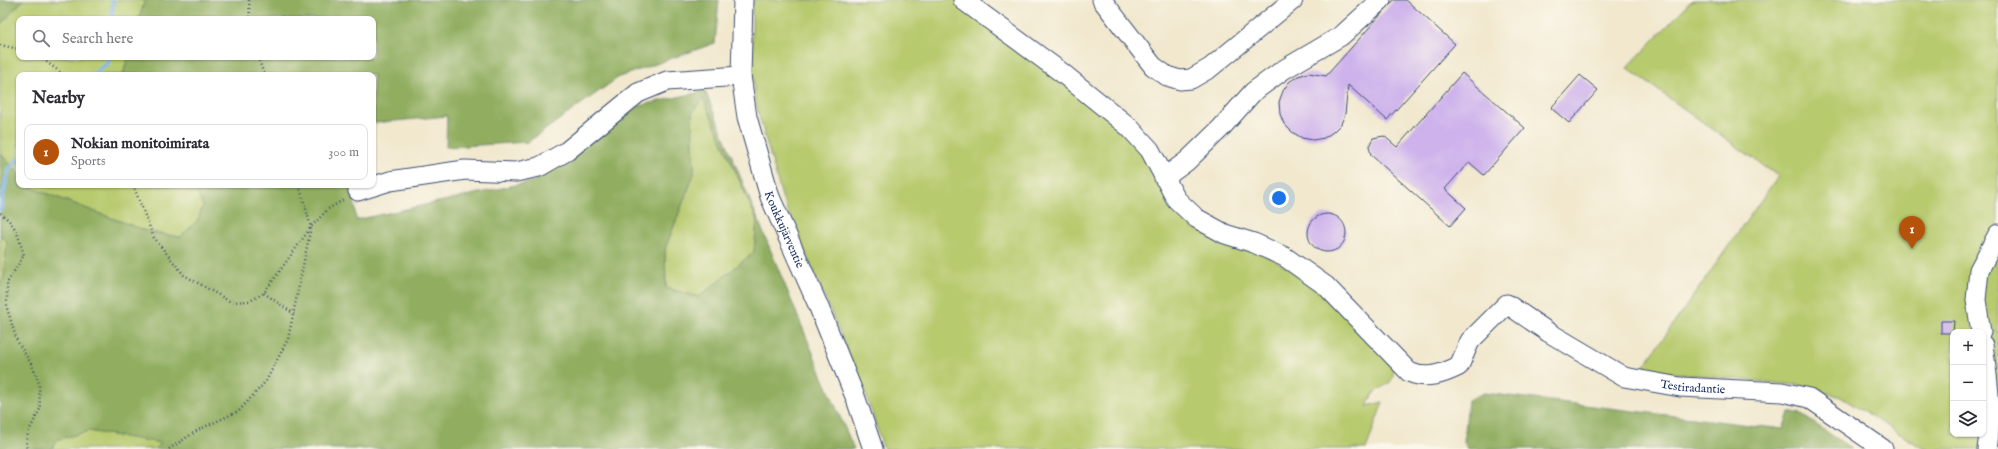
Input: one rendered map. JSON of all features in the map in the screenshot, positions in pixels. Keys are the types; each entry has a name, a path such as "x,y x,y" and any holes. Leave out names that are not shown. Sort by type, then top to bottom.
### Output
{"street":[{"name":"Koukkujärventie","path":"743,0 741,76 747,117 770,197 818,305 856,399 873,449"},
{"path":"963,0 1061,72 1129,128 1150,150 1164,178 1187,161 1221,128 1253,92 1283,70 1341,36 1381,0"},
{"path":"1102,0 1153,66 1167,76 1180,80 1191,79 1210,68 1293,0"},
{"path":"376,185 390,181 465,170 516,172 539,167 567,151 638,93 667,81 741,76"},
{"name":"Testiradantie","path":"1164,178 1176,199 1196,218 1225,234 1254,243 1286,257 1326,286 1404,379 1442,374 1459,366 1470,341 1507,304 1548,332 1624,377 1680,387 1782,392 1809,398 1883,449"},
{"path":"358,191 368,188"},
{"path":"1981,329 1976,300 1980,270 1998,234"},
{"path":"1986,365 1989,388 1990,428 1987,449"}],"path":[{"path":"249,0 250,16"},
{"path":"0,45 16,48"},
{"path":"44,60 60,72"},
{"path":"259,60 263,72"},
{"path":"134,188 154,238 184,275 231,302 250,301 264,293 311,227 328,209 358,191"},
{"path":"169,449 198,430 239,411 266,381 288,339 311,227 300,188"},
{"path":"0,213 11,220 24,255 7,283 7,308 18,341 32,365 39,382 40,409 28,433 26,445 27,449"},
{"path":"264,293 294,314"}],"green space":[{"path":"0,0 23,0 0,25"},
{"path":"23,0 145,0 140,16 16,16 16,60 127,60 124,72 16,72 16,171 0,153 0,25"},
{"path":"145,0 719,0 715,43 619,77 528,142 446,147 447,116 376,123 376,72 124,72 127,60 376,60 376,16 140,16"},
{"path":"752,0 955,0 1128,132 1166,191 1324,291 1393,365 1393,377 1391,381 1373,394 1367,406 1383,402 1366,449 884,449 865,392 783,200 755,101 752,68"},
{"path":"1692,0 1998,0 1998,449 1924,449 1839,396 1796,385 1641,370 1778,176 1627,68"},
{"path":"705,91 854,449 156,449 161,443 89,431 56,440 52,449 0,449 0,284 4,279 7,242 0,234 0,153 16,171 16,188 32,188 149,232 180,237 197,221 203,206 194,188 353,188 356,220 534,181 638,106","holes":["703,98 757,220 754,252 699,297 666,288 665,249 694,174 692,113"]},
{"path":"703,98 757,220 754,252 699,297 666,288 665,249 694,174 692,112"},
{"path":"32,188 195,188 204,206 197,221 181,237 149,232"},
{"path":"0,234 7,242 4,279 0,284"},
{"path":"1484,393 1783,429 1789,413 1799,413 1852,449 1468,449 1464,442 1468,400"},
{"path":"89,431 162,443 156,449 52,449 56,440"}],"building":[{"path":"1394,0 1406,0 1455,44 1387,120 1348,85 1345,114 1341,124 1333,132 1324,138 1313,140 1302,138 1292,132 1284,124 1280,114 1279,102 1283,91 1289,82 1298,76 1309,73 1326,76"},
{"path":"1462,73 1525,128 1484,175 1469,162 1445,189 1466,208 1450,226 1371,155 1369,146 1373,138 1384,136 1397,147"},
{"path":"1580,75 1598,90 1569,123 1551,108"},
{"path":"1327,214 1337,217 1343,223 1346,233 1343,243 1337,249 1327,252 1317,249 1311,243 1308,233 1311,223 1317,217"},
{"path":"1941,321 1954,321 1953,329 1950,329 1950,333 1941,333"}],"waterway":[{"path":"112,16 113,0"},
{"path":"96,72 108,63 108,60"},
{"path":"0,210 8,171 16,162"}],"place":[{"name":"Nokian monitoimirata","path":"1912,249"}]}
